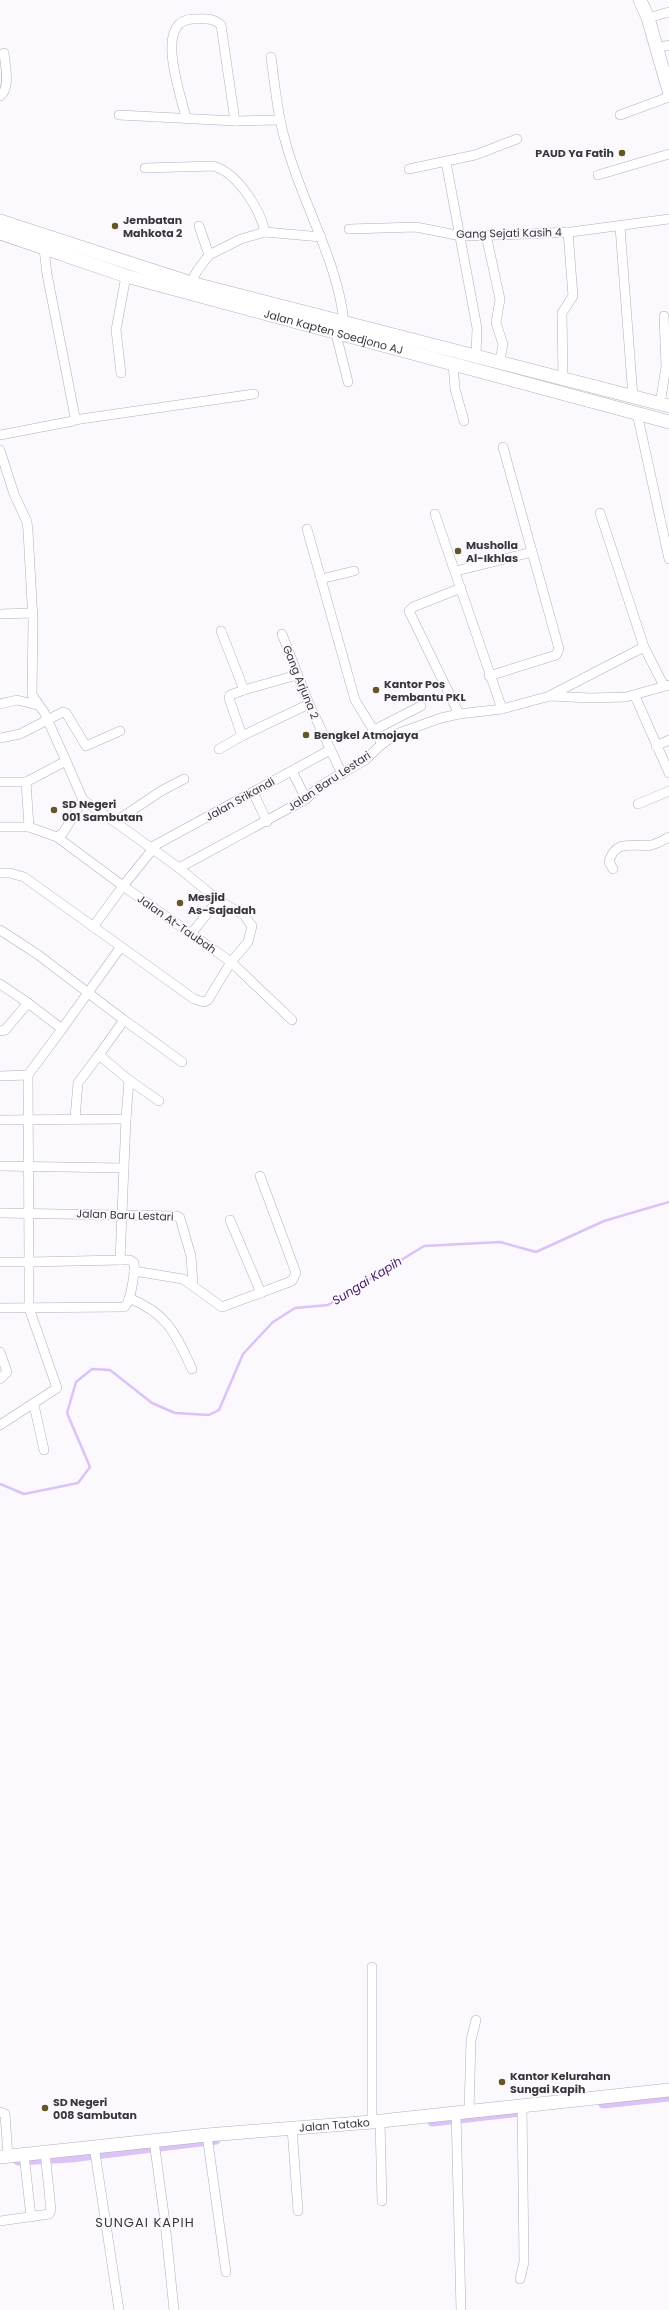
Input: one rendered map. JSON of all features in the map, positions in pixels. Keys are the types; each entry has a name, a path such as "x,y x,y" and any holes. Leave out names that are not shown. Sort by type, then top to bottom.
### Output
{"main road":[{"path":"640,0 663,47 669,91"},
{"name":"Jalan Kapten Soedjono AJ","path":"0,221 191,283 476,355 664,405"},
{"name":"Jalan Kapten Soedjono AJ","path":"0,233 126,276 321,330 453,363 669,422"},
{"path":"321,330 323,317"},
{"name":"Jalan Tatako","path":"4,2156 207,2136 378,2122 456,2114 469,2111 522,2108 669,2090"}],"street":[{"path":"648,18 669,12"},
{"path":"186,118 172,57 172,32 180,22 186,20 210,19 221,25 236,120"},
{"path":"0,96 4,92 6,85 4,53"},
{"path":"271,57 280,120 289,154 320,236 341,300 344,322"},
{"path":"620,114 669,97"},
{"path":"119,115 236,120 280,120"},
{"path":"409,169 475,155 516,138"},
{"path":"598,175 669,154"},
{"path":"446,162 477,328 476,355"},
{"path":"145,168 213,166 222,170 251,199 260,215 265,232"},
{"name":"Gang Sejati Kasih 4","path":"348,229 416,227 461,236 568,232 620,227 669,219"},
{"path":"199,226 209,255"},
{"path":"620,227 632,397"},
{"path":"191,283 197,271 209,255 241,239 265,232 320,236"},
{"path":"563,378 562,313 573,296 568,232"},
{"path":"486,235 500,299 496,322 503,344 500,362"},
{"path":"44,249 47,274 75,416 74,420"},
{"path":"121,373 116,326 126,276"},
{"path":"664,316 667,356 664,405"},
{"path":"336,334 348,382"},
{"path":"453,363 455,389 464,421"},
{"path":"0,435 74,420 254,394"},
{"path":"637,413 669,559"},
{"path":"489,676 558,653 559,649 503,447"},
{"path":"0,450 14,494 27,522 33,613 32,695 37,705"},
{"path":"600,513 644,647 667,685"},
{"path":"436,514 456,571 489,676 502,709"},
{"path":"307,529 355,700 372,731 382,744"},
{"path":"456,571 532,552"},
{"path":"321,579 354,570"},
{"path":"459,714 409,611 413,607 461,588"},
{"path":"0,614 33,613"},
{"path":"221,631 244,690"},
{"name":"Gang Arjuna 2","path":"282,634 309,704 342,774"},
{"path":"550,696 644,647"},
{"path":"242,736 228,698 230,695 297,675"},
{"name":"Jalan Baru Lestari","path":"179,868 267,822 306,799 320,786 365,760 382,744 399,734 424,724 459,714 502,709 550,696 590,698 635,696 667,685"},
{"path":"635,696 669,773"},
{"path":"0,704 17,700 37,705 42,709 83,800 179,868 218,900 244,915 252,926 248,942 231,962 208,1000 201,1002 120,948 24,877 10,873 0,873"},
{"path":"219,749 242,736 309,704"},
{"path":"372,731 421,706"},
{"path":"0,738 20,734 47,722 62,712 66,714 86,746 120,731"},
{"path":"656,746 669,740"},
{"name":"Jalan Srikandi","path":"151,849 330,750"},
{"path":"0,782 26,782 66,760"},
{"path":"292,771 306,799"},
{"path":"115,822 139,805 184,779"},
{"path":"26,782 29,827"},
{"path":"638,804 669,791"},
{"path":"253,792 267,822"},
{"path":"57,837 63,833 83,800"},
{"name":"Jalan At-Taubah","path":"0,827 29,827 57,837 123,886 231,962 292,1020"},
{"path":"613,869 609,862 610,859 624,846 632,844 651,845 669,837"},
{"path":"93,927 151,849"},
{"path":"191,934 218,900"},
{"path":"0,930 18,941 182,1062"},
{"path":"0,1425 34,1405 58,1388 29,1308 28,1075 89,993 120,948"},
{"path":"0,984 62,1029"},
{"path":"0,1031 5,1030 28,1003"},
{"path":"75,1118 78,1082 124,1020"},
{"path":"99,1055 129,1080 159,1101"},
{"path":"0,1076 28,1075"},
{"path":"120,1260 129,1080"},
{"path":"0,1120 75,1118 126,1119"},
{"path":"0,1166 124,1168"},
{"path":"134,1271 174,1277 193,1285 222,1307 292,1281 296,1273 260,1176"},
{"name":"Jalan Baru Lestari","path":"0,1213 28,1212 122,1214 179,1217 191,1256 193,1285"},
{"path":"230,1220 262,1293"},
{"path":"0,1262 120,1260 134,1262 134,1271 129,1298 127,1305 124,1307 0,1308"},
{"path":"129,1298 151,1308 172,1328 192,1369"},
{"path":"0,1352 7,1372 0,1379"},
{"path":"34,1405 44,1450"},
{"path":"372,1967 382,2201"},
{"path":"469,2111 471,2040 476,2020"},
{"path":"520,2279 524,2262 522,2108"},
{"path":"0,2112 5,2114 7,2121 4,2156"},
{"path":"456,2114 461,2310"},
{"path":"293,2130 298,2211"},
{"path":"207,2136 226,2272"},
{"path":"154,2141 165,2222 174,2310"},
{"path":"94,2148 119,2310"},
{"path":"0,2221 46,2215 50,2210 45,2153"},
{"path":"24,2154 31,2217"}],"waterway":[{"name":"Sungai Kapih","path":"0,1484 24,1494 78,1483 90,1467 67,1413 76,1382 92,1369 110,1370 152,1403 175,1413 209,1415 219,1410 243,1354 273,1322 295,1308 328,1305 424,1246 500,1242 536,1252 604,1221 669,1202"},
{"path":"603,2104 669,2097"},
{"path":"432,2122 520,2112"},
{"path":"18,2161 71,2158 216,2140"}],"place":[{"name":"PAUD Ya Fatih","path":"622,153"},
{"name":"Jembatan Mahkota 2","path":"115,226"},
{"name":"Musholla Al-Ikhlas","path":"458,551"},
{"name":"Kantor Pos Pembantu PKL","path":"376,690"},
{"name":"Bengkel Atmojaya","path":"306,735"},
{"name":"SD Negeri 001 Sambutan","path":"54,810"},
{"name":"Mesjid As-Sajadah","path":"180,903"},
{"name":"Kantor Kelurahan Sungai Kapih","path":"502,2082"},
{"name":"SD Negeri 008 Sambutan","path":"45,2108"}],"district":[{"name":"SUNGAI KAPIH","path":"145,2222"}]}
